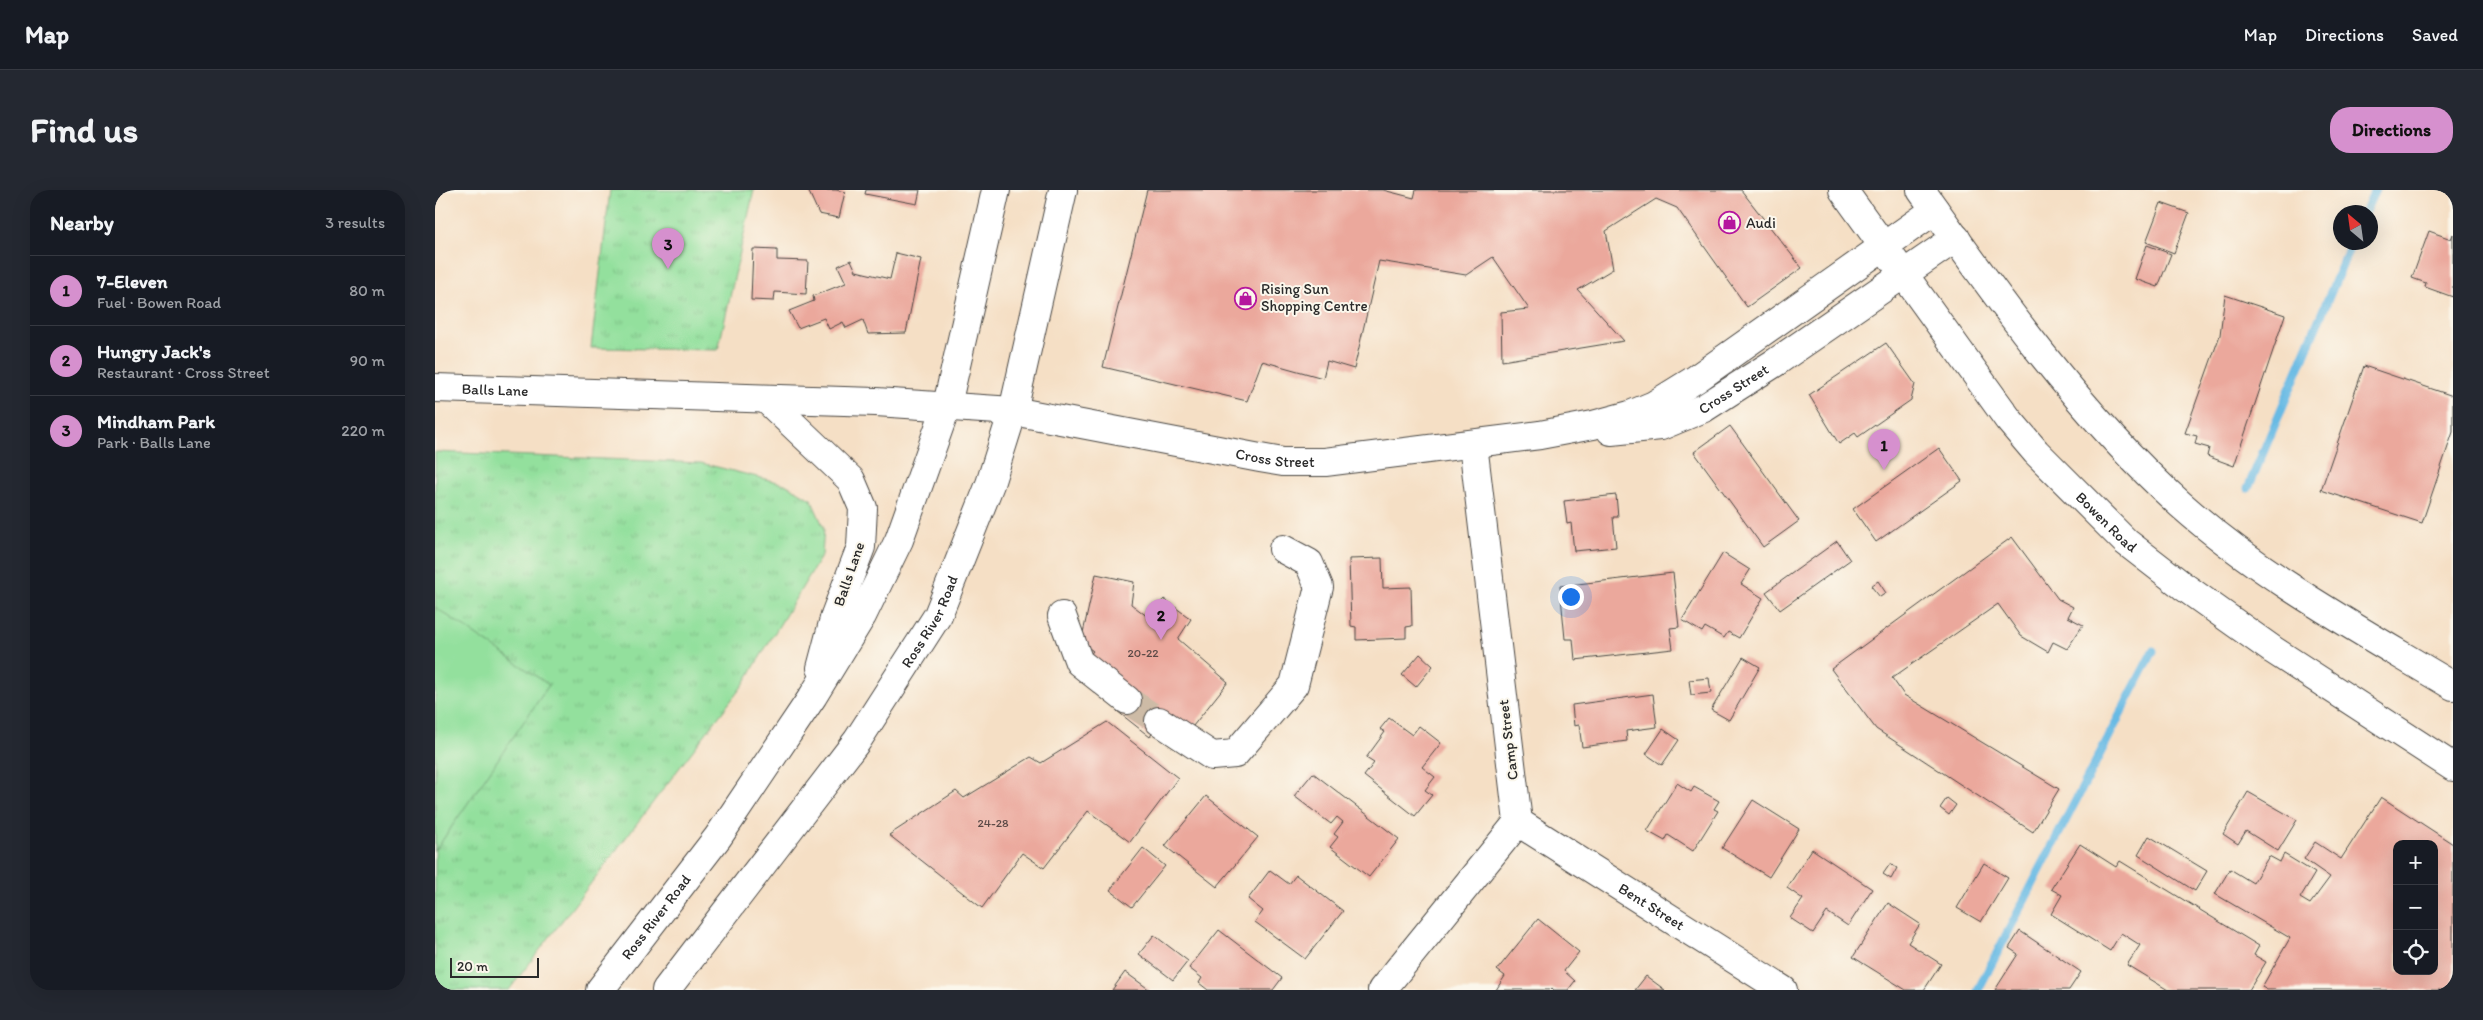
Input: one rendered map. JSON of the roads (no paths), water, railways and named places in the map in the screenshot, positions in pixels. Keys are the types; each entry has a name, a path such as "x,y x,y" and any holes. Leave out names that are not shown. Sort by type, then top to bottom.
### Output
{"main road":[{"name":"Ross River Road","path":"600,990 718,838 813,696 862,616 899,540 947,405 996,190"},
{"name":"Ross River Road","path":"666,990 857,741 938,615 990,484 1013,410 1063,190"},
{"name":"Bowen Road","path":"1843,190 2008,419 2036,452 2127,542 2183,586 2273,650 2453,767"},
{"name":"Cross Street","path":"1013,410 1283,462 1325,462 1473,444 1539,435 1616,420 1654,405 1730,356 1883,247 1928,200"},
{"path":"1928,200 2082,402 2113,437 2181,505 2273,577 2453,686"},
{"name":"Cross Street","path":"1539,435 1646,429 1674,422 1704,408 1777,362 1956,238"},
{"name":"Balls Lane","path":"435,388 765,398 947,405 1013,410"},
{"name":"Balls Lane","path":"765,398 851,480 863,508 861,547 835,615 813,696"},
{"name":"Camp Street","path":"1473,444 1518,822"},
{"path":"1159,721 1212,756 1235,754 1294,685 1319,586 1309,563 1283,549"},
{"path":"1063,616 1079,662 1127,700"},
{"path":"1382,990 1518,822"},
{"name":"Bent Street","path":"1518,822 1783,990"}],"waterway":[{"path":"2368,205 2375,190"},
{"path":"2248,488 2349,250"},
{"path":"1978,990 2153,651"}],"tunnel":[{"path":"1127,700 1159,721"}],"place":[{"name":"Audi","path":"1730,223"},
{"name":"Mindham Park","path":"668,269"},
{"name":"Rising Sun Shopping Centre","path":"1245,298"},
{"name":"7-Eleven","path":"1884,470"},
{"name":"Hungry Jack's","path":"1161,640"}]}
